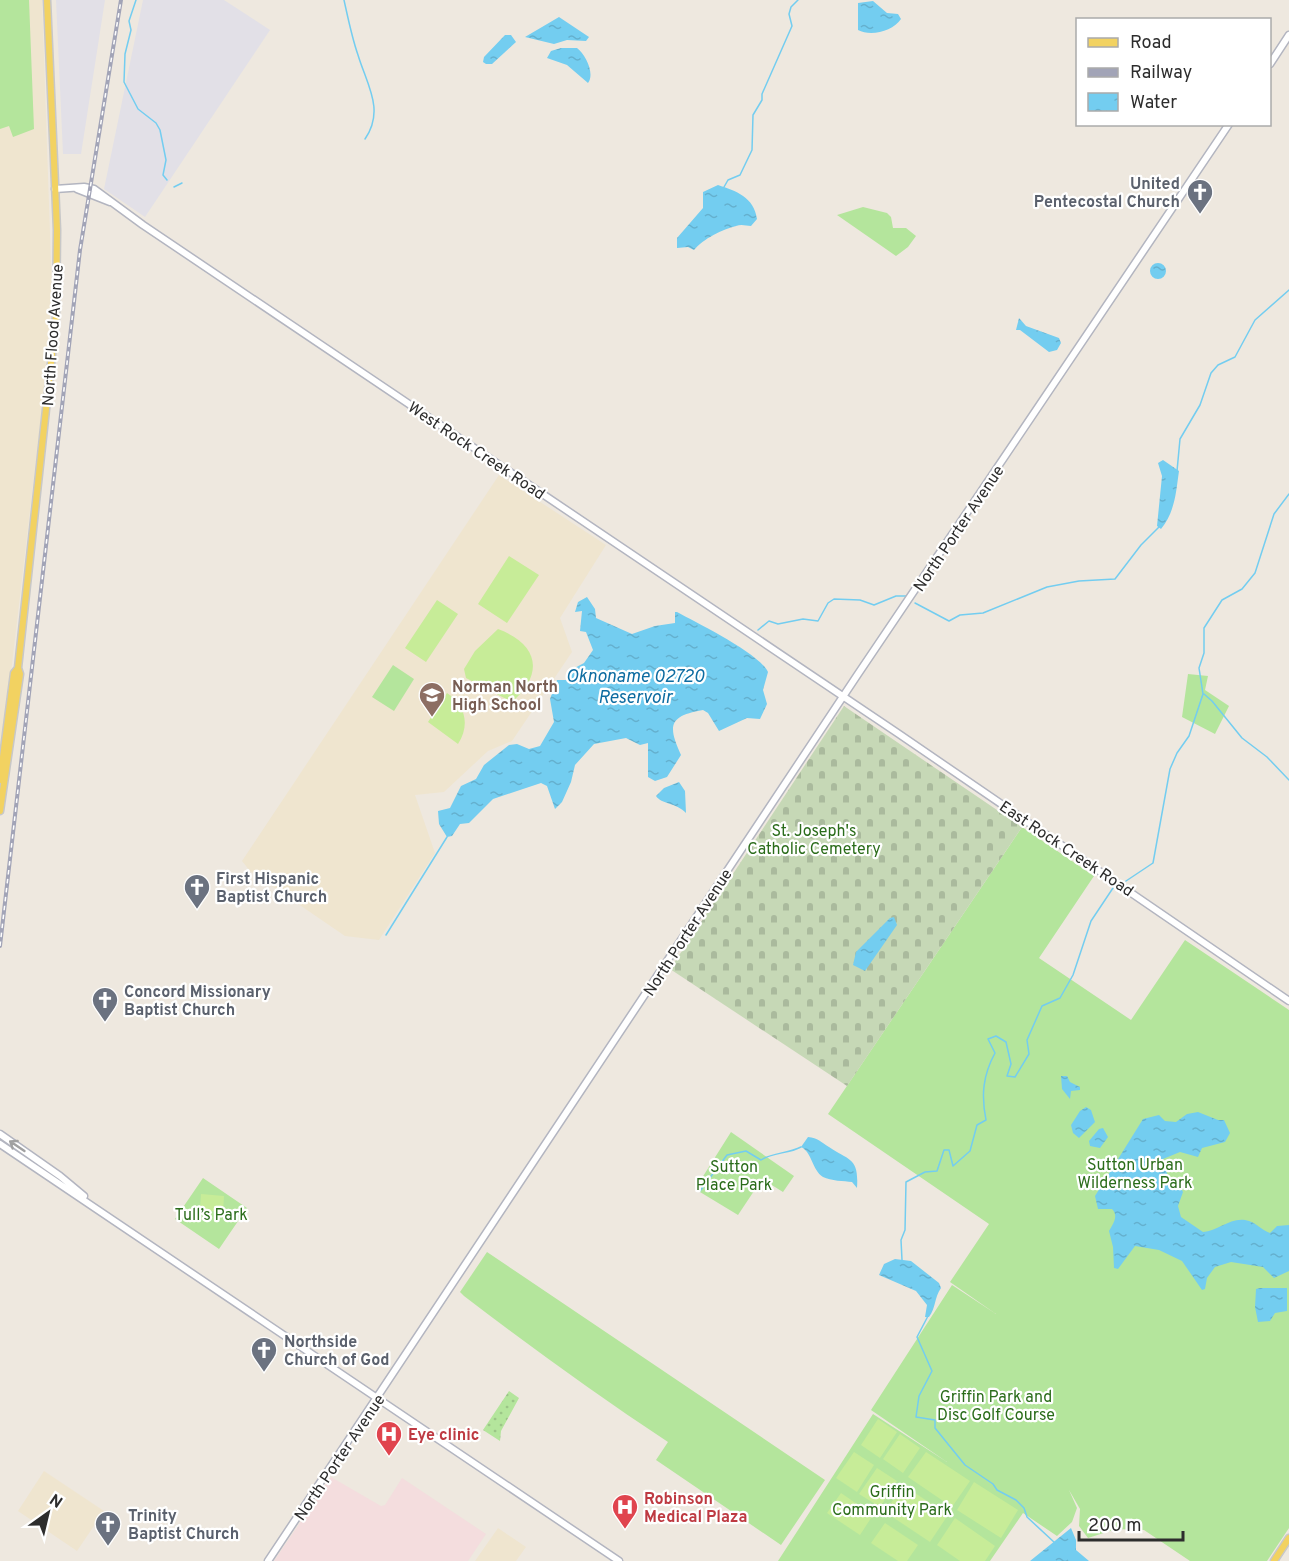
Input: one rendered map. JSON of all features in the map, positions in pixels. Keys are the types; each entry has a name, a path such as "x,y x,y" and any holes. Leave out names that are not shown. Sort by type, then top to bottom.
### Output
{"main road":[{"name":"North Flood Avenue","path":"0,811 20,674 18,668 56,318 55,189 48,0"},
{"path":"1271,61 1289,35"},
{"name":"North Porter Avenue","path":"268,1561 378,1399 843,697 1228,126"},
{"name":"West Rock Creek Road","path":"55,189 84,187 94,189 843,697"},
{"name":"North Flood Avenue","path":"0,780 14,673 18,668"},
{"name":"East Rock Creek Road","path":"843,697 1289,1001"},
{"path":"0,1134 66,1180 93,1205"},
{"path":"0,1144 619,1561"},
{"path":"1274,1561 1289,1538"}],"shaded area":[{"path":"0,0 42,0 52,292 42,408 0,767"},
{"path":"56,0 105,0 81,154 63,154"},
{"path":"143,0 224,0 270,30 145,217 104,189"},
{"name":"Norman North High School","path":"499,475 606,545 560,618 572,652 512,741 488,751 444,792 415,795 435,853 379,940 345,936 250,871 242,861"},
{"path":"44,1471 104,1511 77,1551 18,1511"},
{"path":"331,1477 381,1506 385,1505 402,1478 486,1534 468,1561 274,1561"},
{"path":"498,1528 526,1547 516,1561 475,1561"}],"green space":[{"path":"0,0 29,0 34,129 13,137 9,126 0,129"},
{"path":"863,207 887,213 891,217 893,228 906,228 916,236 908,247 896,256 837,215"},
{"path":"509,556 539,575 507,623 478,604"},
{"path":"437,600 458,614 426,662 405,648"},
{"path":"498,629 522,643 529,651 532,660 533,670 529,680 523,691 512,702 466,678 464,669 475,651"},
{"path":"393,665 414,679 394,711 372,697"},
{"path":"1188,674 1208,676 1205,690 1229,706 1215,734 1182,717"},
{"path":"447,693 458,704 464,716 464,730 458,744 428,722"},
{"name":"St. Joseph's Catholic Cemetery","path":"844,706 1022,827 847,1086 670,969"},
{"name":"Sutton Urban Wilderness Park","path":"1022,827 1094,876 1039,958 1131,1020 1185,940 1289,1010 1289,1528 1267,1561 1190,1561 1144,1530 1116,1529 1088,1538 1079,1526 1080,1509 1069,1490 1077,1508 1072,1522 1057,1536 1023,1513 990,1561 778,1561 873,1414 947,1462 871,1410 952,1285 996,1314 950,1282 989,1224 828,1114"},
{"name":"Sutton Place Park","path":"731,1132 794,1176 783,1192 762,1179 738,1215 695,1189"},
{"name":"Tull’s Park","path":"203,1178 247,1208 219,1249 175,1219"},
{"path":"201,1194 224,1196 223,1212 200,1210"},
{"path":"487,1252 825,1480 781,1545 656,1460 668,1442 565,1371 464,1296 460,1292"},
{"path":"509,1391 519,1398 501,1431 500,1441 483,1430"},
{"path":"878,1419 897,1432 880,1458 861,1445"},
{"path":"900,1434 920,1448 903,1473 883,1459"},
{"path":"854,1452 874,1465 857,1492 836,1478"},
{"path":"926,1452 970,1481 952,1507 908,1477"},
{"path":"877,1468 897,1481 880,1507 859,1494"},
{"path":"974,1482 1018,1510 1001,1538 957,1510"},
{"path":"903,1485 948,1515 930,1542 885,1512"},
{"path":"841,1493 873,1515 860,1535 827,1513"},
{"path":"955,1518 995,1546 985,1561 960,1561 937,1545"},
{"path":"885,1523 918,1545 907,1561 898,1561 871,1543"}],"water":[{"path":"873,1 887,13 898,14 901,19 893,27 881,32 869,33 858,30 858,3"},
{"path":"559,17 589,37 586,41 567,40 554,44 525,37"},
{"path":"505,35 511,35 516,42 492,64 483,62 484,57"},
{"path":"561,48 577,48 584,55 590,70 588,83 567,65 547,58 551,51"},
{"path":"718,185 748,200 757,219 751,226 738,225 719,232 694,250 688,247 677,248 677,238 703,208 703,192"},
{"path":"1158,263 1166,271 1158,279 1150,271"},
{"path":"1019,318 1026,326 1059,338 1061,343 1057,350 1049,352 1020,330 1016,330"},
{"path":"1163,460 1179,471 1172,509 1161,529 1157,526 1162,476 1158,463"},
{"name":"Oknoname 02720 Reservoir","path":"587,597 595,609 596,618 632,634 655,626 675,623 675,612 677,612 753,656 768,672 763,690 767,704 760,719 747,718 719,731 708,713 703,710 683,715 677,719 673,730 681,755 667,777 655,781 648,777 648,743 640,745 626,738 594,744 575,765 571,782 562,802 555,809 547,786 541,783 493,799 469,823 460,824 452,836 447,837 439,824 438,811 450,808 461,786 476,779 484,765 509,745 517,744 529,749 540,746 554,722 550,699 557,680 569,680 569,671 584,663 593,650 586,632 580,631 582,611 575,612 578,602"},
{"path":"679,782 685,791 686,813 656,796 664,788"},
{"path":"894,917 897,925 865,971 853,965 856,952 890,918"},
{"path":"1061,1076 1067,1076 1070,1082 1080,1087 1080,1090 1071,1091 1070,1099 1062,1089"},
{"path":"1086,1107 1091,1110 1095,1122 1079,1138 1073,1133 1071,1125 1080,1111"},
{"path":"1198,1112 1224,1120 1230,1133 1225,1142 1202,1148 1198,1157 1180,1152 1163,1159 1168,1177 1178,1183 1183,1192 1178,1206 1181,1217 1203,1232 1237,1220 1252,1222 1270,1233 1277,1226 1289,1225 1289,1271 1274,1278 1263,1267 1231,1262 1215,1267 1207,1278 1205,1289 1202,1290 1182,1261 1159,1250 1135,1246 1118,1269 1114,1268 1113,1247 1109,1231 1115,1220 1115,1214 1112,1209 1098,1209 1095,1196 1143,1119 1159,1115 1165,1121 1176,1122 1187,1114"},
{"path":"1103,1128 1108,1137 1100,1148 1090,1146 1089,1141 1099,1129"},
{"path":"808,1137 819,1140 852,1162 856,1171 857,1188 852,1182 830,1179 819,1174 808,1153 801,1147"},
{"path":"895,1259 911,1261 939,1283 941,1288 929,1317 925,1317 927,1305 916,1291 879,1275 884,1264"},
{"path":"1287,1288 1287,1311 1275,1313 1270,1321 1258,1322 1255,1307 1256,1289"},
{"path":"1071,1528 1076,1540 1076,1550 1089,1561 1030,1561"}],"waterway":[{"path":"136,0 129,21 131,30 125,54 124,82 138,109 156,123 160,130 166,160 163,175 167,180"},
{"path":"344,0 374,108 374,118 365,139"},
{"path":"724,187 728,180 740,175 752,150 753,115 762,100 762,94 792,26 789,14 791,7 798,0"},
{"path":"174,187 182,183"},
{"path":"1177,471 1180,439 1200,405 1211,373 1218,365 1235,357 1255,320 1289,290"},
{"path":"1126,881 1153,863 1170,769 1177,753 1189,736 1203,694 1199,668 1204,653 1204,628 1222,600 1242,589 1255,573 1274,514 1289,494"},
{"path":"915,603 949,621 960,615 983,613 1047,587 1079,581 1115,579 1141,545 1160,526"},
{"path":"758,630 769,621 778,624 803,619 818,621 828,603 834,599 860,600 874,605 896,596 906,596"},
{"path":"1204,694 1242,738 1267,757 1289,780"},
{"path":"386,935 447,837"},
{"path":"902,1260 901,1240 905,1230 906,1182 925,1172 937,1171 944,1150 949,1150 953,1166 970,1151 977,1125 986,1120 984,1085 995,1053 988,1039 996,1036 1006,1042 1011,1064 1007,1076 1015,1077 1029,1054 1027,1040 1042,1006 1060,998 1073,975 1091,921 1113,888"},
{"path":"700,1191 727,1155 746,1151 761,1160 801,1147"},
{"path":"928,1316 917,1337 932,1371 919,1396 916,1417 935,1420 935,1428 965,1465 993,1484 997,1490 1016,1500 1024,1508 1027,1517 1055,1543"}],"railway":[{"path":"0,946 80,250 121,0"}],"place":[{"name":"United Pentecostal Church","path":"1200,215"},
{"name":"Norman North High School","path":"432,718"},
{"name":"First Hispanic Baptist Church","path":"197,910"},
{"name":"Concord Missionary Baptist Church","path":"105,1023"},
{"name":"Northside Church of God","path":"264,1373"},
{"name":"Eye clinic","path":"389,1457"},
{"name":"Robinson Medical Plaza","path":"625,1530"},
{"name":"Trinity Baptist Church","path":"108,1547"}],"park label":[{"name":"Griffin Park and Disc Golf Course","path":"996,1405"},
{"name":"Griffin Community Park","path":"892,1500"}]}
